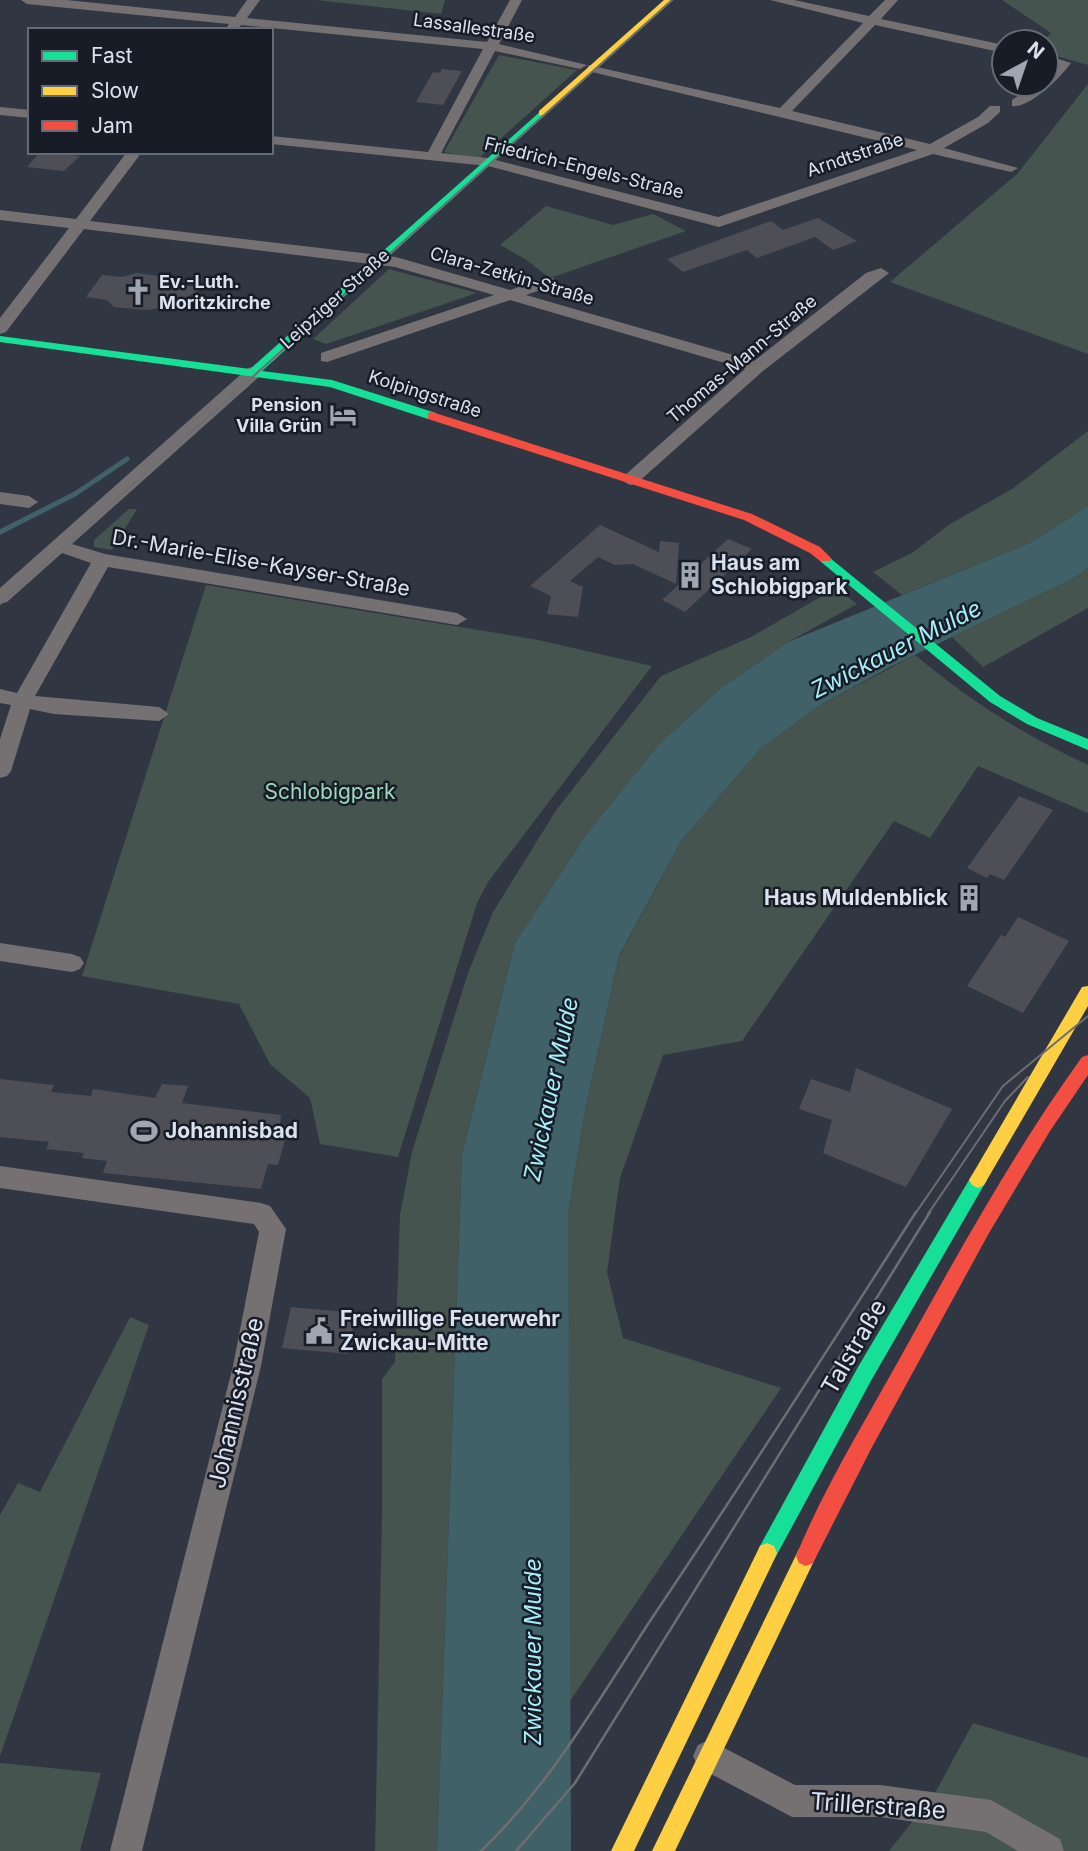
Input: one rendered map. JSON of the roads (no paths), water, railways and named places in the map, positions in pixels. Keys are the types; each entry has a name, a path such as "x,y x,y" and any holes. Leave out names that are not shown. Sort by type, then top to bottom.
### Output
{"main road":[{"name":"Leipziger Straße","path":"254,372 488,162 586,67 669,0"},
{"name":"Kolpingstraße","path":"2,331 332,384 748,517 820,554 973,682 1032,721 1088,745"},
{"name":"Talstraße","path":"622,1851 780,1527 832,1432 1088,992"},
{"path":"663,1851 839,1488 1046,1119 1088,1062"}],"street":[{"name":"Lassallestraße","path":"27,0 95,3 235,25 272,28"},
{"path":"235,25 254,0"},
{"path":"432,157 516,0"},
{"path":"776,0 990,46"},
{"path":"781,115 892,0"},
{"name":"Lassallestraße","path":"273,28 491,46 1011,168"},
{"path":"1017,103 1023,98"},
{"name":"Arndtstraße","path":"719,222 930,150 983,120 995,109"},
{"path":"0,111 28,114"},
{"name":"Friedrich-Engels-Straße","path":"273,140 488,162 719,222"},
{"path":"2,331 133,154"},
{"name":"Clara-Zetkin-Straße","path":"0,215 379,260 757,368"},
{"name":"Thomas-Mann-Straße","path":"630,480 757,368 872,276 881,274"},
{"path":"327,357 549,282"},
{"name":"Leipziger Straße","path":"0,598 254,372"},
{"path":"0,498 29,502"},
{"name":"Dr.-Marie-Elise-Kayser-Straße","path":"59,546 102,559 457,620"},
{"path":"0,771 23,700 102,559"},
{"path":"0,696 54,707 159,714"},
{"path":"0,952 72,963"},
{"name":"Johannisstraße","path":"0,1177 261,1214 273,1229 247,1366 126,1851"},
{"name":"Trillerstraße","path":"709,1756 793,1801 880,1801 991,1816 1048,1851"}],"water":[{"name":"Zwickauer Mulde","path":"1088,506 1088,568 1072,579 890,667 822,704 761,748 681,841 619,956 585,1110 568,1213 571,1851 437,1851 462,1155 515,943 586,835 660,743 721,688 788,642 1032,542"}],"waterway":[{"path":"0,532 75,494 127,459"}],"tram line":[{"path":"0,604 672,0"},
{"path":"915,1214 1003,1086 1088,1016"},
{"path":"928,1214 1005,1101 1028,1077"},
{"path":"481,1851 529,1798 592,1712 916,1212"},
{"path":"516,1851 575,1783 930,1212"}],"place":[{"name":"Ev.-Luth. Moritzkirche","path":"138,292"},
{"name":"Pension Villa Grün","path":"343,415"},
{"name":"Haus am Schlobigpark","path":"690,575"},
{"name":"Haus Muldenblick","path":"969,898"},
{"name":"Johannisbad","path":"144,1131"},
{"name":"Freiwillige Feuerwehr Zwickau-Mitte","path":"319,1331"}],"park label":[{"name":"Schlobigpark","path":"330,792"}]}
